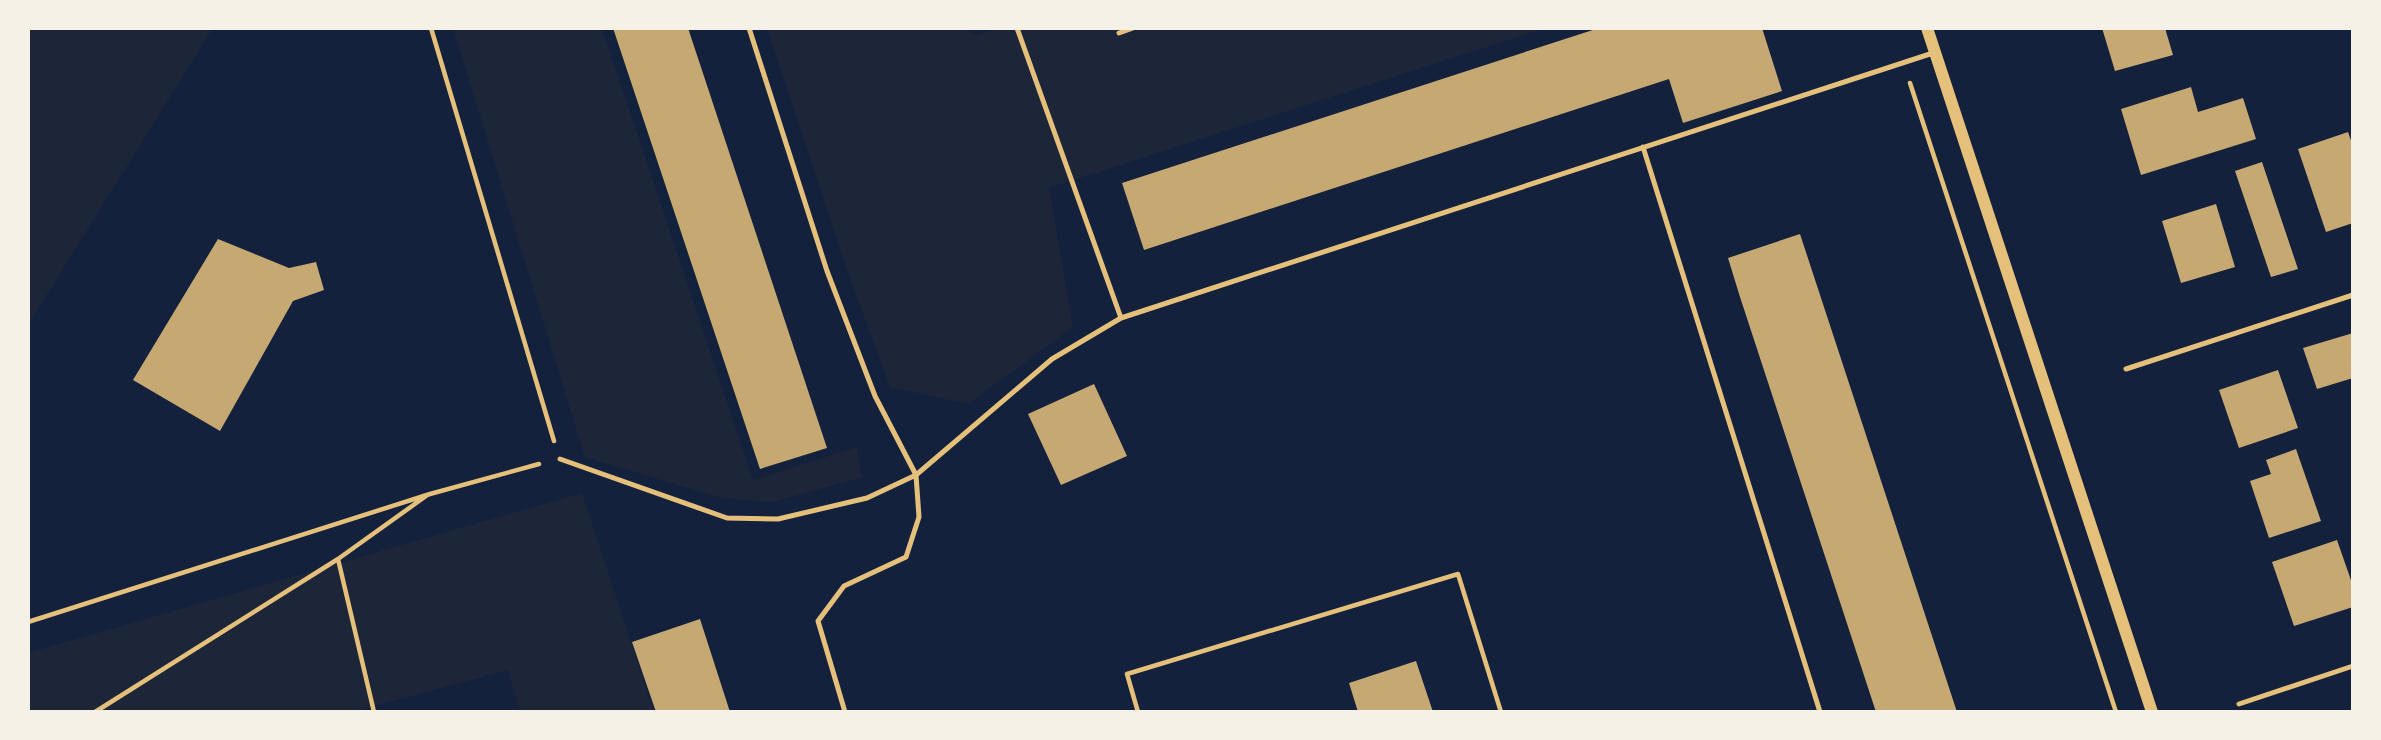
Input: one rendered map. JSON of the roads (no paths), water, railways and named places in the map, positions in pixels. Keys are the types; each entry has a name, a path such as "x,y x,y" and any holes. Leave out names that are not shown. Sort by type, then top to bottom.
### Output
{"street":[{"path":"1927,28 2152,712"}],"lane":[{"path":"749,28 827,271 875,396 916,475 919,517 906,557 844,586 818,621 845,712"},
{"path":"1017,28 1121,317"},
{"path":"1119,33 1133,28"},
{"path":"560,459 727,518 778,519 867,498 916,475 1052,359 1121,317 1935,52"},
{"path":"1643,148 1820,712"},
{"path":"2126,369 2353,295"},
{"path":"2239,704 2353,666"}]}
